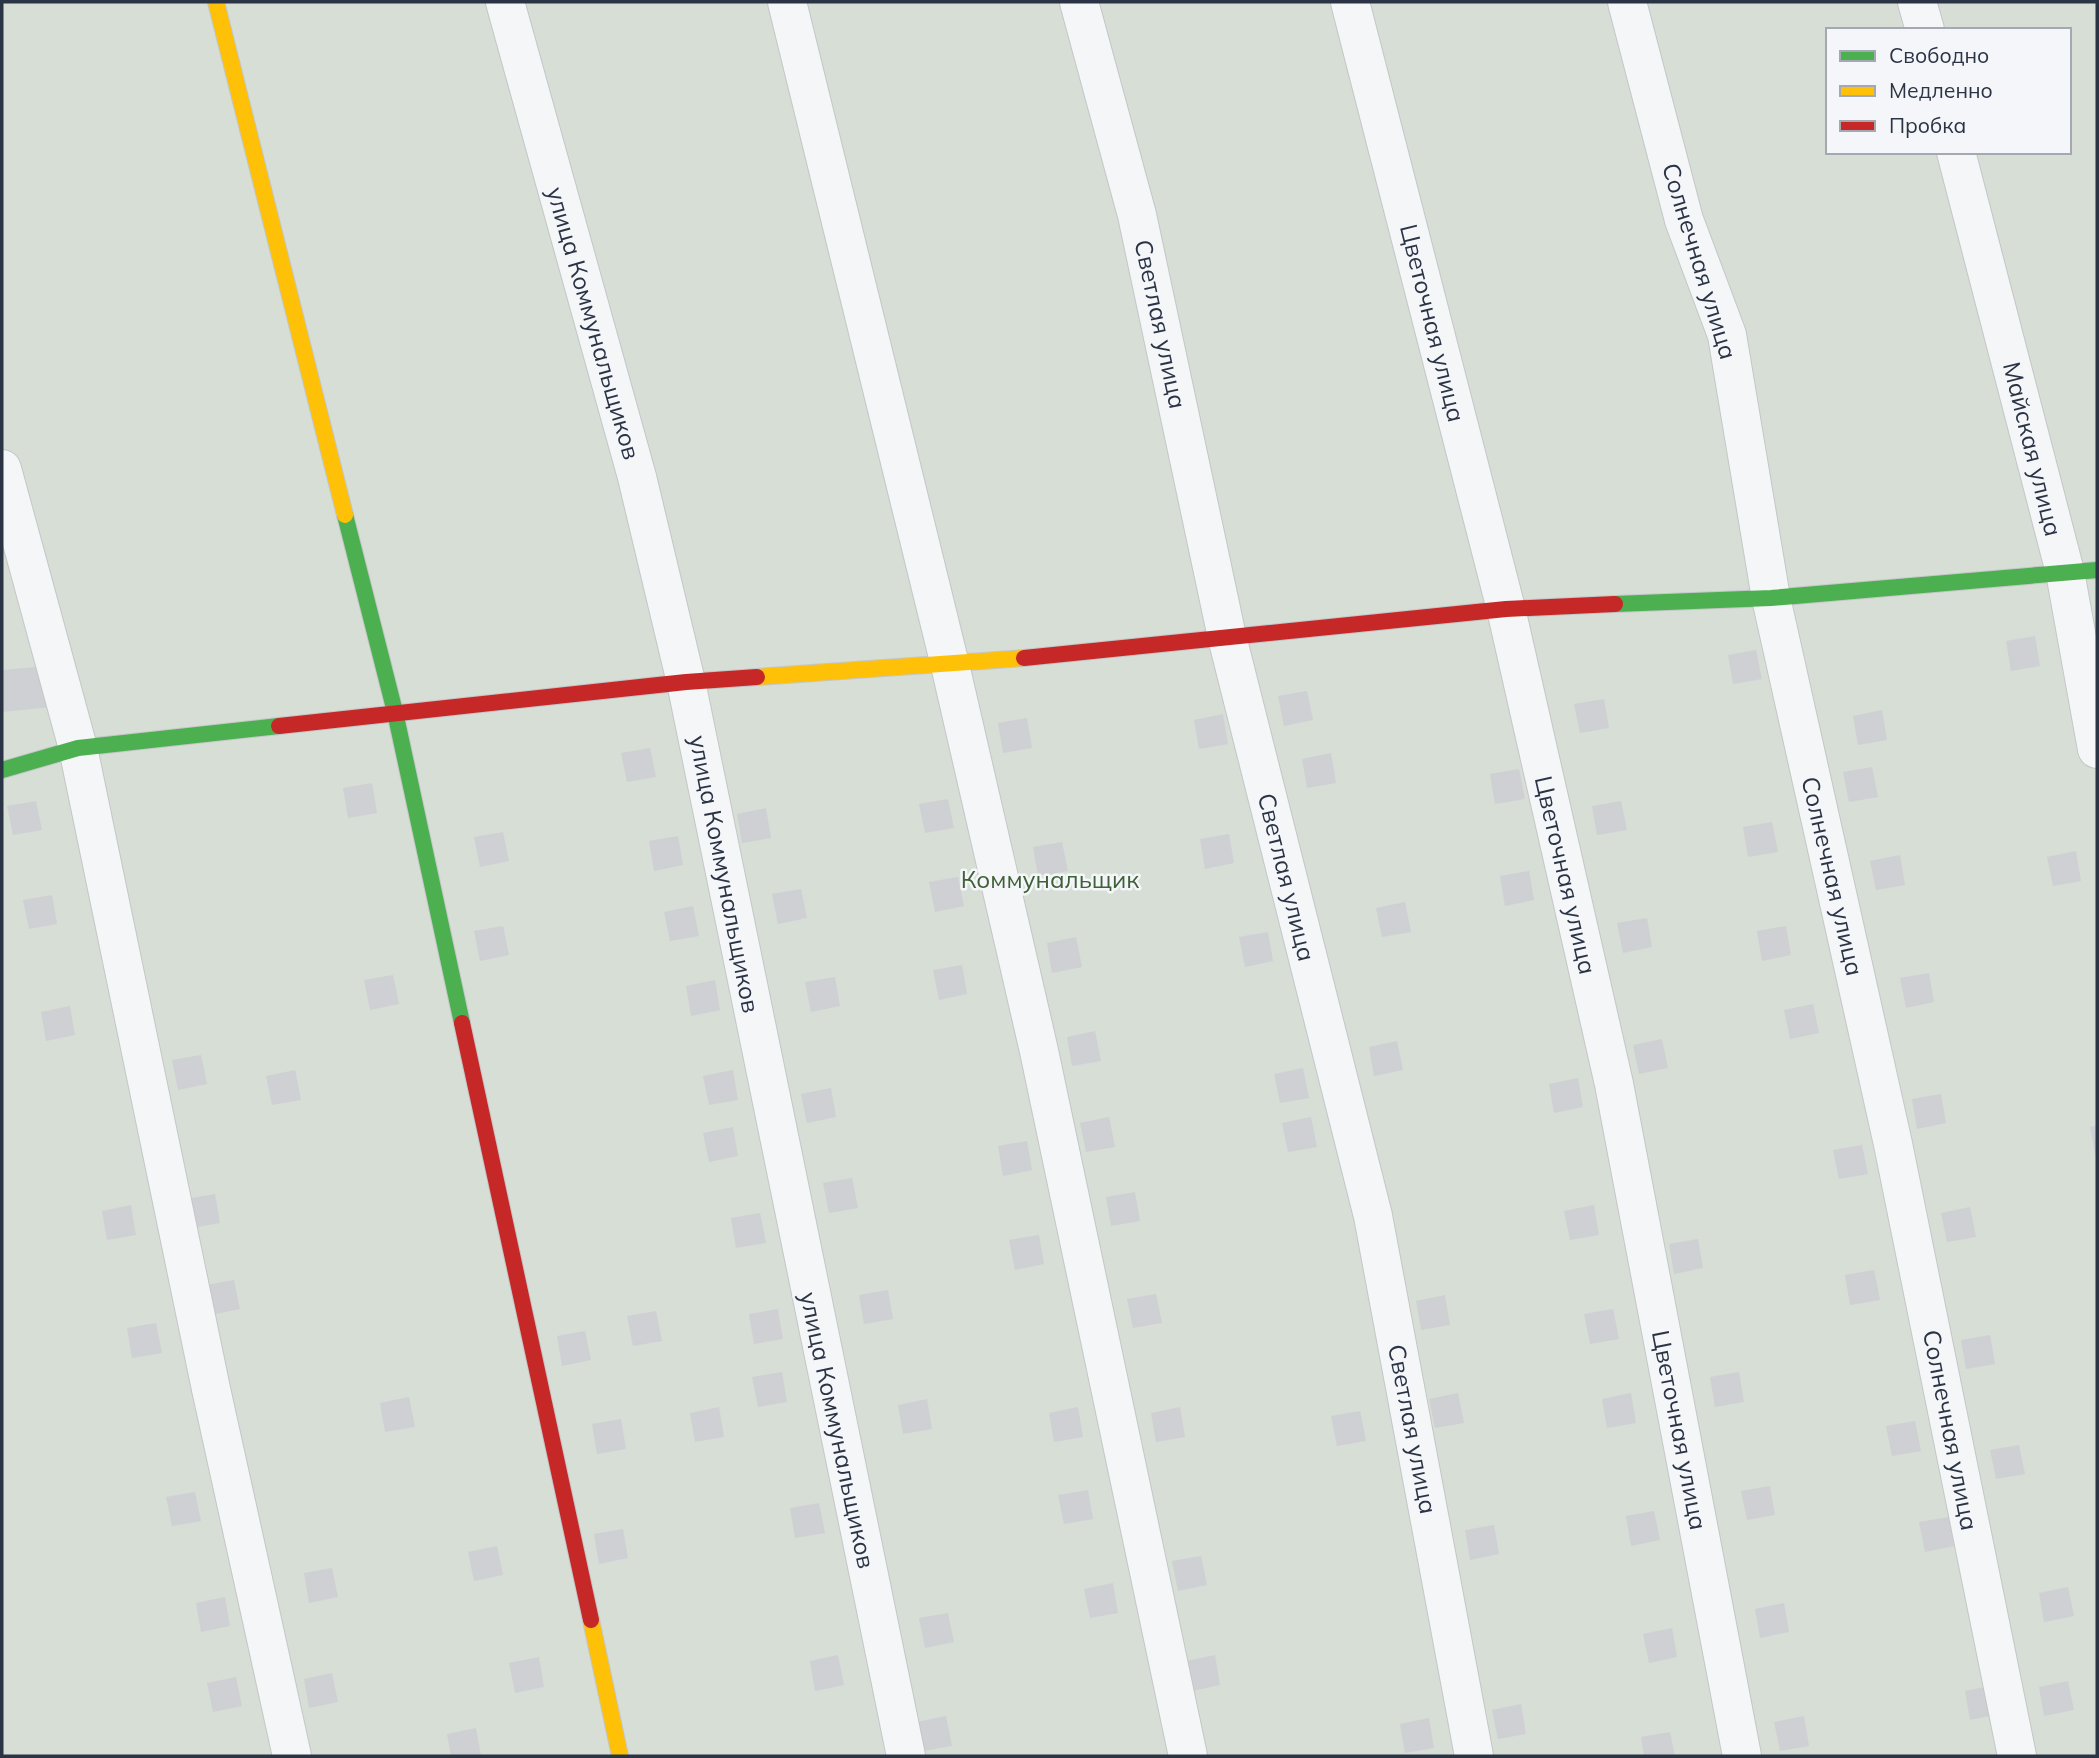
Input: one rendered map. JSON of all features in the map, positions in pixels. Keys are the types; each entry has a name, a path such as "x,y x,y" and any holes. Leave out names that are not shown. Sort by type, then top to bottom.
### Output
{"street":[{"path":"216,2 395,712 620,1756"},
{"name":"улица Коммунальщиков","path":"505,2 637,477 686,682 906,1756"},
{"path":"787,2 950,665 1039,1051 1188,1756"},
{"name":"Светлая улица","path":"1079,2 1138,215 1227,637 1373,1216 1474,1756"},
{"name":"Цветочная улица","path":"1350,2 1506,609 1614,1084 1742,1756"},
{"name":"Солнечная улица","path":"1627,2 1684,219 1727,335 1771,598 1893,1144 2017,1756"},
{"path":"1917,2 1924,28"},
{"name":"Майская улица","path":"1957,154 2081,571 2097,749"},
{"path":"2,469 78,748 211,1389 292,1756"},
{"path":"2,769 78,748 686,682 950,665 1506,609 1771,598 2081,571"}],"green space":[{"name":"Коммунальщик","path":"2,2 2097,2 2097,1756 2,1756"}],"building":[{"path":"2035,636 2040,666 2011,671 2006,641"},
{"path":"1756,650 1762,679 1733,684 1728,655"},
{"path":"48,666 51,707 2,712 2,670"},
{"path":"1307,691 1313,720 1284,726 1278,696"},
{"path":"1604,699 1609,728 1580,733 1574,704"},
{"path":"1882,710 1887,740 1858,745 1853,716"},
{"path":"1223,714 1228,744 1199,749 1194,720"},
{"path":"1027,718 1032,748 1003,753 998,723"},
{"path":"650,748 656,777 627,782 621,753"},
{"path":"1331,753 1336,783 1307,788 1302,759"},
{"path":"1872,767 1878,797 1849,802 1843,772"},
{"path":"1519,769 1525,799 1495,804 1490,774"},
{"path":"372,783 377,813 348,818 343,788"},
{"path":"948,799 954,828 925,833 919,804"},
{"path":"36,801 42,830 13,835 7,806"},
{"path":"1621,801 1627,830 1597,835 1592,806"},
{"path":"766,808 771,838 742,843 737,814"},
{"path":"1772,822 1778,852 1748,857 1743,827"},
{"path":"503,832 509,861 480,867 474,837"},
{"path":"1229,834 1234,863 1205,869 1200,839"},
{"path":"678,836 683,865 654,871 649,841"},
{"path":"1062,842 1068,871 1038,876 1033,847"},
{"path":"2076,851 2081,881 2053,886 2047,857"},
{"path":"1900,855 1905,885 1876,890 1870,861"},
{"path":"1529,871 1534,900 1505,906 1500,876"},
{"path":"958,877 964,906 935,912 929,882"},
{"path":"801,889 807,918 778,924 772,894"},
{"path":"52,895 57,924 29,929 23,900"},
{"path":"1405,902 1411,932 1382,937 1376,908"},
{"path":"693,906 699,936 670,941 664,912"},
{"path":"1647,918 1652,947 1623,953 1617,923"},
{"path":"503,926 509,955 480,961 474,931"},
{"path":"1786,926 1791,955 1762,961 1757,931"},
{"path":"1268,932 1273,961 1245,967 1239,937"},
{"path":"1076,937 1082,967 1052,973 1047,943"},
{"path":"962,965 967,994 939,1000 933,970"},
{"path":"1929,973 1934,1002 1906,1008 1900,978"},
{"path":"393,975 399,1004 370,1010 364,980"},
{"path":"835,977 840,1006 811,1012 805,982"},
{"path":"715,980 720,1010 691,1016 686,986"},
{"path":"1813,1004 1819,1033 1790,1039 1784,1010"},
{"path":"70,1006 75,1035 46,1041 41,1012"},
{"path":"1095,1031 1101,1061 1072,1066 1067,1037"},
{"path":"1662,1039 1668,1068 1639,1074 1633,1045"},
{"path":"1397,1041 1403,1070 1374,1076 1369,1047"},
{"path":"201,1055 207,1084 178,1090 172,1060"},
{"path":"1303,1068 1309,1098 1280,1103 1274,1074"},
{"path":"295,1070 301,1100 272,1105 266,1076"},
{"path":"733,1070 738,1100 709,1105 703,1076"},
{"path":"1578,1078 1583,1107 1554,1113 1549,1084"},
{"path":"831,1088 836,1117 807,1123 801,1094"},
{"path":"1941,1094 1946,1123 1917,1129 1912,1099"},
{"path":"1109,1117 1115,1147 1086,1152 1080,1123"},
{"path":"1311,1117 1317,1147 1288,1152 1282,1123"},
{"path":"2097,1125 2097,1157 2096,1158 2090,1127"},
{"path":"733,1127 738,1156 709,1162 703,1133"},
{"path":"1027,1141 1032,1170 1003,1176 998,1146"},
{"path":"1862,1145 1868,1174 1839,1179 1833,1150"},
{"path":"852,1178 858,1208 829,1213 823,1183"},
{"path":"1135,1192 1140,1221 1111,1226 1106,1197"},
{"path":"215,1194 220,1223 191,1228 186,1199"},
{"path":"131,1205 136,1235 107,1240 102,1211"},
{"path":"1594,1205 1599,1235 1570,1240 1564,1211"},
{"path":"1970,1207 1976,1237 1947,1242 1941,1213"},
{"path":"760,1213 766,1243 736,1248 731,1218"},
{"path":"1039,1235 1044,1264 1015,1270 1009,1240"},
{"path":"1698,1239 1703,1268 1674,1274 1669,1244"},
{"path":"1874,1270 1880,1300 1850,1305 1845,1275"},
{"path":"234,1280 240,1309 211,1315 206,1285"},
{"path":"888,1290 893,1319 864,1324 859,1295"},
{"path":"1156,1294 1162,1323 1133,1328 1127,1299"},
{"path":"1445,1295 1450,1325 1421,1330 1416,1301"},
{"path":"778,1309 783,1339 754,1344 749,1314"},
{"path":"1613,1309 1619,1339 1590,1344 1584,1314"},
{"path":"656,1311 662,1341 633,1346 627,1316"},
{"path":"156,1323 162,1353 132,1358 127,1328"},
{"path":"585,1331 591,1360 562,1366 557,1336"},
{"path":"1990,1335 1995,1364 1966,1369 1961,1340"},
{"path":"782,1372 787,1402 758,1407 752,1377"},
{"path":"1739,1372 1744,1402 1715,1407 1710,1377"},
{"path":"1458,1393 1464,1423 1435,1428 1429,1399"},
{"path":"1631,1393 1636,1423 1607,1428 1602,1399"},
{"path":"409,1397 415,1427 385,1432 380,1403"},
{"path":"927,1399 932,1429 903,1434 898,1405"},
{"path":"719,1407 724,1437 695,1442 690,1413"},
{"path":"1078,1407 1083,1437 1054,1442 1049,1413"},
{"path":"1180,1407 1185,1437 1156,1442 1151,1413"},
{"path":"1360,1411 1366,1441 1337,1446 1331,1416"},
{"path":"621,1419 626,1449 597,1454 592,1424"},
{"path":"1915,1421 1921,1451 1892,1456 1886,1426"},
{"path":"2019,1445 2025,1474 1996,1479 1990,1450"},
{"path":"1770,1486 1775,1515 1747,1520 1741,1491"},
{"path":"1088,1490 1093,1519 1064,1524 1058,1495"},
{"path":"195,1492 201,1521 172,1526 166,1497"},
{"path":"819,1503 825,1533 795,1538 790,1508"},
{"path":"1654,1511 1660,1540 1631,1546 1626,1516"},
{"path":"1949,1517 1954,1546 1925,1552 1919,1522"},
{"path":"1494,1525 1499,1554 1470,1560 1465,1530"},
{"path":"623,1529 628,1558 599,1564 594,1534"},
{"path":"497,1546 503,1575 474,1581 468,1552"},
{"path":"1201,1556 1207,1585 1178,1591 1172,1561"},
{"path":"332,1568 338,1597 309,1603 304,1573"},
{"path":"1113,1583 1118,1613 1090,1618 1084,1589"},
{"path":"2068,1587 2074,1616 2044,1622 2039,1593"},
{"path":"225,1597 230,1626 201,1632 196,1603"},
{"path":"1784,1603 1789,1632 1760,1638 1755,1609"},
{"path":"948,1613 954,1642 925,1648 919,1618"},
{"path":"1672,1628 1677,1657 1649,1663 1643,1634"},
{"path":"838,1655 844,1685 815,1691 810,1661"},
{"path":"1215,1655 1220,1685 1192,1691 1186,1661"},
{"path":"539,1657 544,1687 515,1693 509,1663"},
{"path":"332,1673 338,1702 309,1708 304,1679"},
{"path":"236,1677 242,1706 213,1712 207,1683"},
{"path":"2068,1681 2074,1710 2044,1716 2039,1687"},
{"path":"1994,1685 1999,1714 1970,1720 1965,1691"},
{"path":"1521,1704 1526,1734 1498,1739 1492,1710"},
{"path":"946,1716 952,1746 923,1751 917,1722"},
{"path":"1804,1716 1809,1746 1780,1751 1774,1722"},
{"path":"1429,1718 1434,1748 1405,1753 1400,1724"},
{"path":"476,1728 481,1756 451,1756 447,1734"},
{"path":"1670,1732 1675,1756 1644,1756 1641,1737"}],"traffic: fast":[{"path":"345,515 395,712 462,1023"},
{"path":"1615,604 1771,598 2097,570"},
{"path":"2,770 78,748 279,726"}],"traffic: slow":[{"path":"216,2 345,515"},
{"path":"757,677 1024,658"},
{"path":"591,1620 620,1756"}],"traffic: jam":[{"path":"1024,658 1506,609 1615,604"},
{"path":"279,726 686,682 757,677"},
{"path":"462,1023 591,1620"}]}
